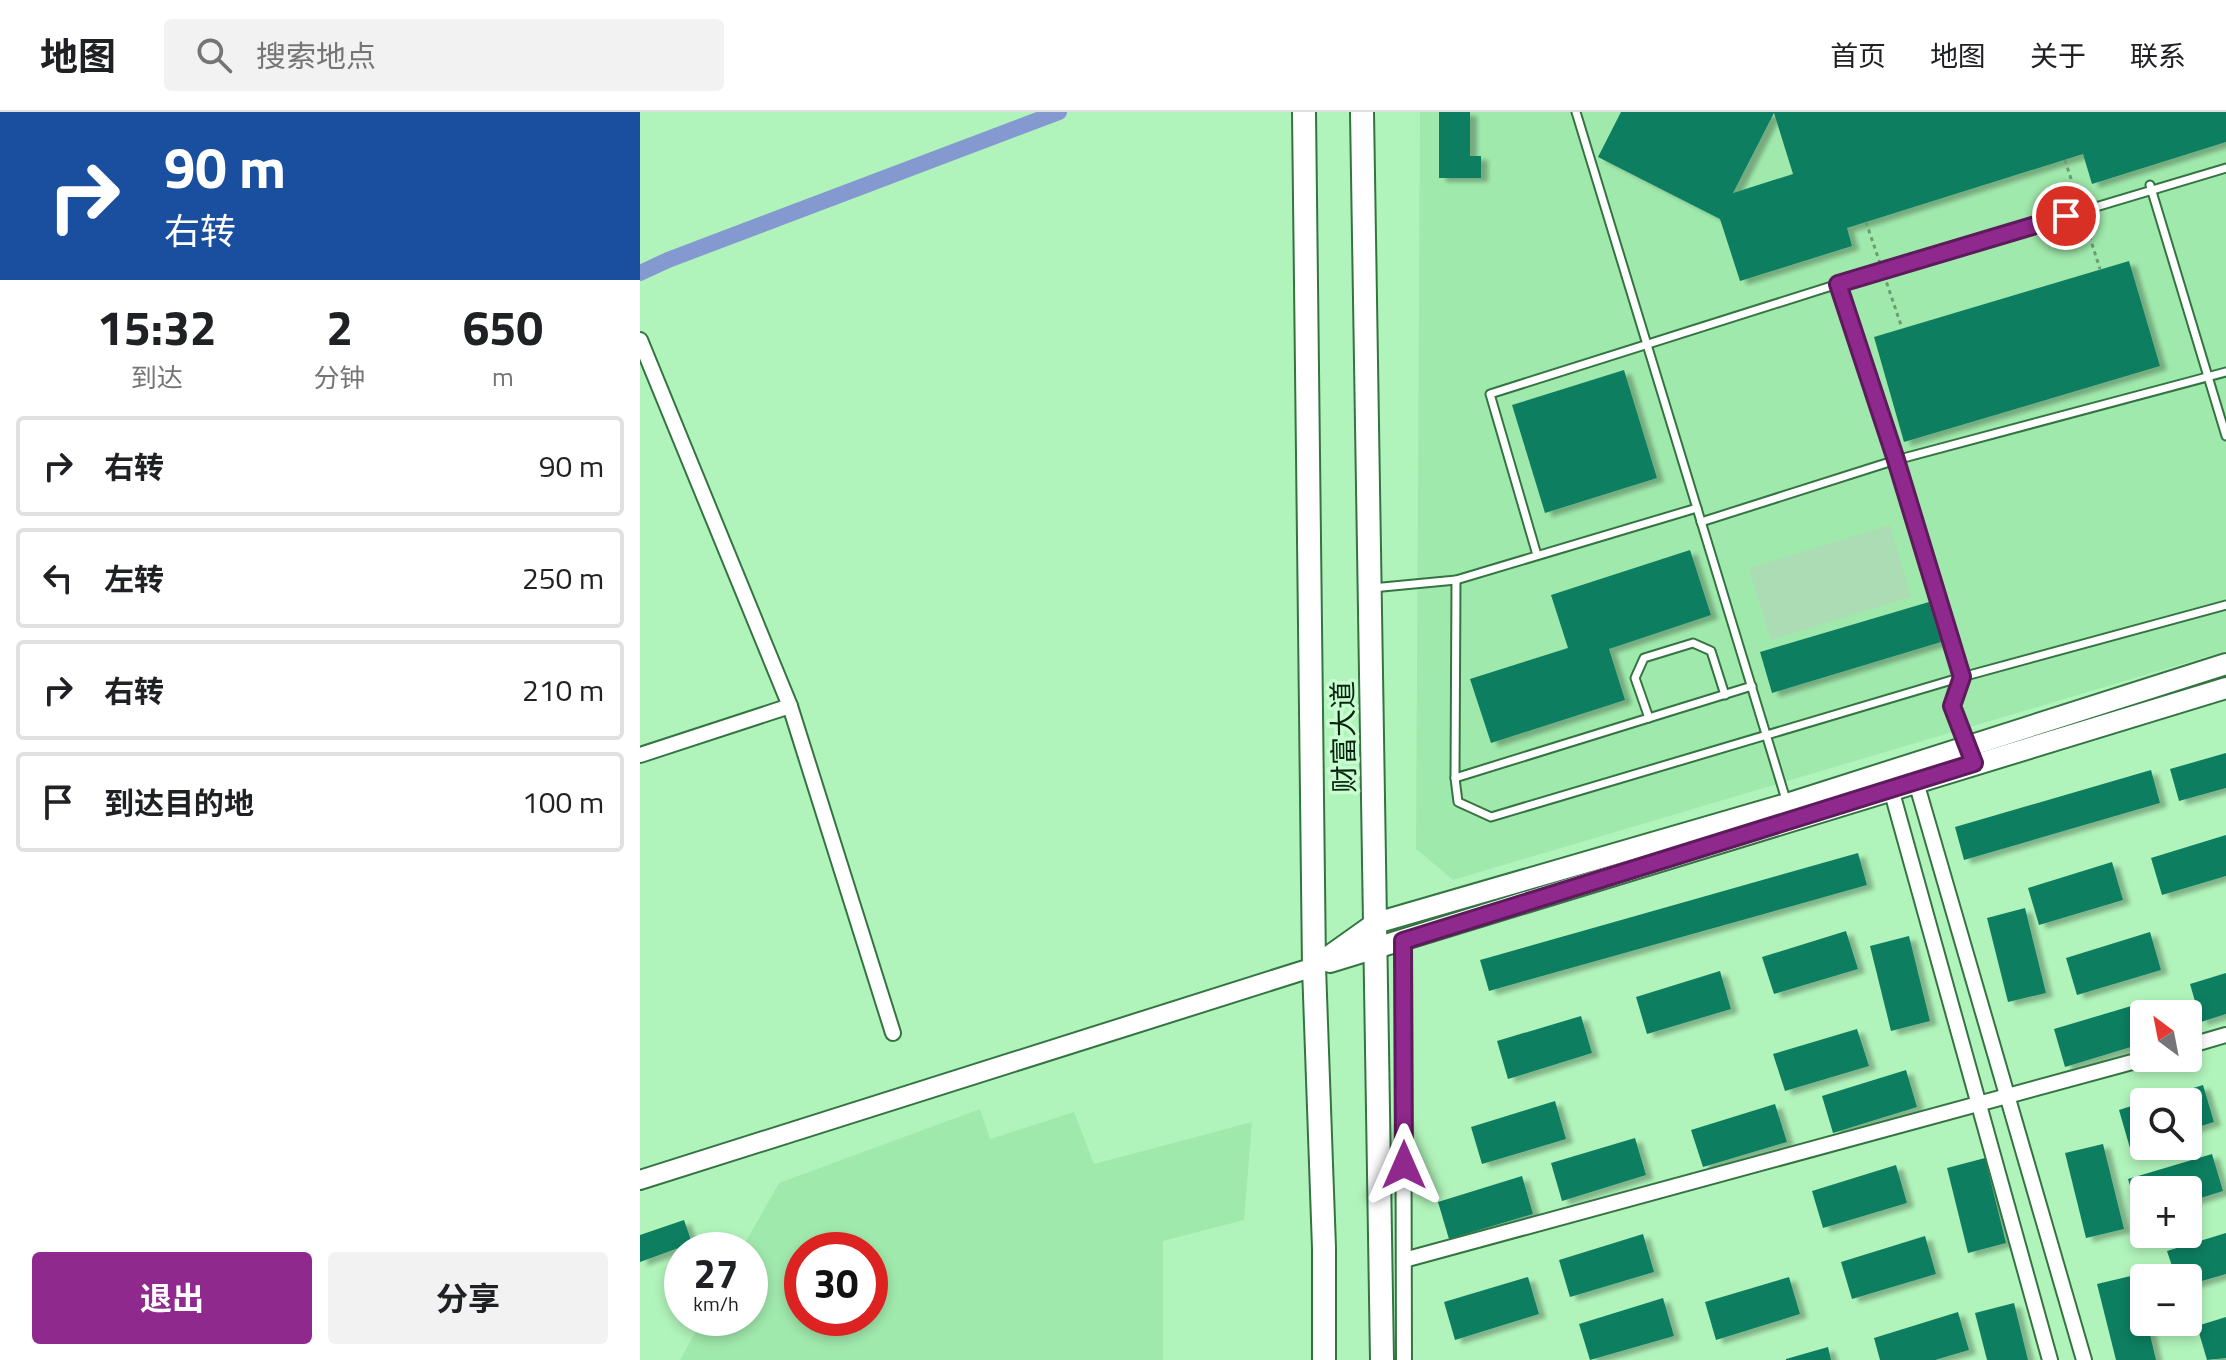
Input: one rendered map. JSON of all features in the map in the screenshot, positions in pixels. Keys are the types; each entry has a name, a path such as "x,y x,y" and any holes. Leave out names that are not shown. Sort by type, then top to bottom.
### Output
{"main road":[{"name":"财富大道","path":"1304,112 1314,967 1324,1248 1324,1360"},
{"name":"财富大道","path":"1362,112 1382,1360"},
{"path":"1314,967 1403,941 1970,755 2226,664"},
{"path":"1314,967 1376,923 1789,812 1891,789 1916,782 1970,755 2226,688"}],"street":[{"path":"640,340 790,706 893,1033"},
{"path":"640,755 790,706"},
{"path":"1916,782 2084,1360"},
{"path":"1891,789 2050,1360"},
{"path":"1403,941 1404,1360"},
{"path":"640,1180 1314,967"},
{"path":"2202,1042 2226,1035"},
{"path":"1404,1260 2130,1063"}],"lane":[{"path":"1576,112 1789,812"},
{"path":"1537,555 1490,394 1838,284 2226,168"},
{"path":"2151,188 2226,436"},
{"path":"1838,284 1962,677 1952,706 1970,755"},
{"path":"1701,522 1896,460 2226,372"},
{"path":"1370,589 1456,580 1697,508"},
{"path":"1456,580 1455,778 1458,802 1491,817 1962,677 2226,605"},
{"path":"1649,718 1635,678 1644,658 1693,643 1711,651 1725,695"},
{"path":"1455,778 1752,686"}],"path":[{"path":"2065,160 2100,269"},
{"path":"1866,222 1902,328"}],"shaded area":[{"path":"1420,112 2226,112 2226,651 1453,880 1416,849"},
{"path":"1890,525 1911,597 1771,640 1749,568"},
{"path":"980,1109 990,1139 1074,1112 1094,1164 1252,1122 1244,1220 1163,1241 1163,1360 680,1360 693,1336 768,1336 768,1232 751,1232 779,1183"}],"building":[{"path":"1439,112 1470,112 1470,156 1481,156 1481,178 1439,178"},
{"path":"1621,112 2226,112 2226,142 2092,184 2083,154 1847,228 1852,246 1740,281 1720,219 1598,157","holes":["1774,113 1793,174 1733,193"]},
{"path":"2129,261 2160,366 1904,442 1874,337"},
{"path":"1624,370 1657,478 1545,513 1512,405"},
{"path":"1690,550 1711,615 1609,649 1625,700 1491,743 1470,679 1568,648 1551,595"},
{"path":"1929,602 1941,642 1772,693 1760,652"},
{"path":"2226,753 2226,788 2179,801 2170,769"},
{"path":"2151,770 2160,803 1964,860 1955,827"},
{"path":"2226,835 2226,876 2162,895 2151,858"},
{"path":"1858,853 1867,885 1489,991 1480,960"},
{"path":"2112,862 2123,900 2039,925 2028,888"},
{"path":"2025,908 2046,993 2008,1002 1987,918"},
{"path":"1846,931 1858,969 1774,994 1762,957"},
{"path":"2150,932 2161,970 2077,995 2066,958"},
{"path":"1909,936 1930,1021 1891,1031 1870,946"},
{"path":"1720,971 1731,1009 1647,1034 1636,997"},
{"path":"2226,973 2226,1014 2202,1022 2202,1000 2195,1000 2190,984"},
{"path":"2130,1006 2130,1047 2065,1067 2054,1029"},
{"path":"1581,1016 1592,1053 1508,1079 1497,1041"},
{"path":"1857,1029 1869,1066 1785,1091 1773,1054"},
{"path":"1906,1070 1917,1107 1833,1133 1822,1096"},
{"path":"2203,1085 2214,1122 2202,1126 2202,1088 2193,1088"},
{"path":"1555,1101 1566,1139 1482,1164 1471,1127"},
{"path":"1775,1104 1787,1142 1703,1167 1691,1130"},
{"path":"2130,1106 2130,1148 2119,1110"},
{"path":"1635,1138 1646,1175 1562,1201 1551,1163"},
{"path":"2103,1144 2124,1229 2086,1238 2065,1153"},
{"path":"2212,1154 2223,1191 2202,1198 2202,1176 2138,1176 2192,1160 2202,1160 2202,1157"},
{"path":"1985,1158 2006,1243 1968,1253 1947,1168"},
{"path":"1896,1165 1907,1203 1823,1228 1812,1191"},
{"path":"1522,1176 1533,1214 1449,1239 1438,1202"},
{"path":"684,1220 688,1232 664,1232 664,1253 640,1262 640,1235"},
{"path":"2226,1233 2226,1274 2202,1281 2202,1264 2171,1264 2167,1251 2202,1248 2202,1240"},
{"path":"1643,1234 1654,1272 1570,1297 1559,1260"},
{"path":"1925,1236 1936,1274 1852,1299 1841,1262"},
{"path":"2130,1276 2130,1336 2150,1336 2156,1360 2116,1360 2097,1284"},
{"path":"1528,1277 1539,1314 1455,1340 1444,1302"},
{"path":"1789,1277 1800,1314 1716,1340 1705,1302"},
{"path":"1663,1298 1674,1336 1590,1360 1579,1324"},
{"path":"2014,1303 2028,1360 1987,1360 1975,1313"},
{"path":"1958,1312 1969,1350 1935,1360 1880,1360 1874,1338"},
{"path":"2226,1317 2226,1358 2207,1360 2200,1336 2202,1324"},
{"path":"1828,1347 1831,1360 1786,1360 1786,1359"}],"waterway":[{"path":"640,273 1059,112"}],"route":[{"path":"1404,1165 1403,941 1974,763 1952,706 1962,677 1838,284 2066,216"}]}
